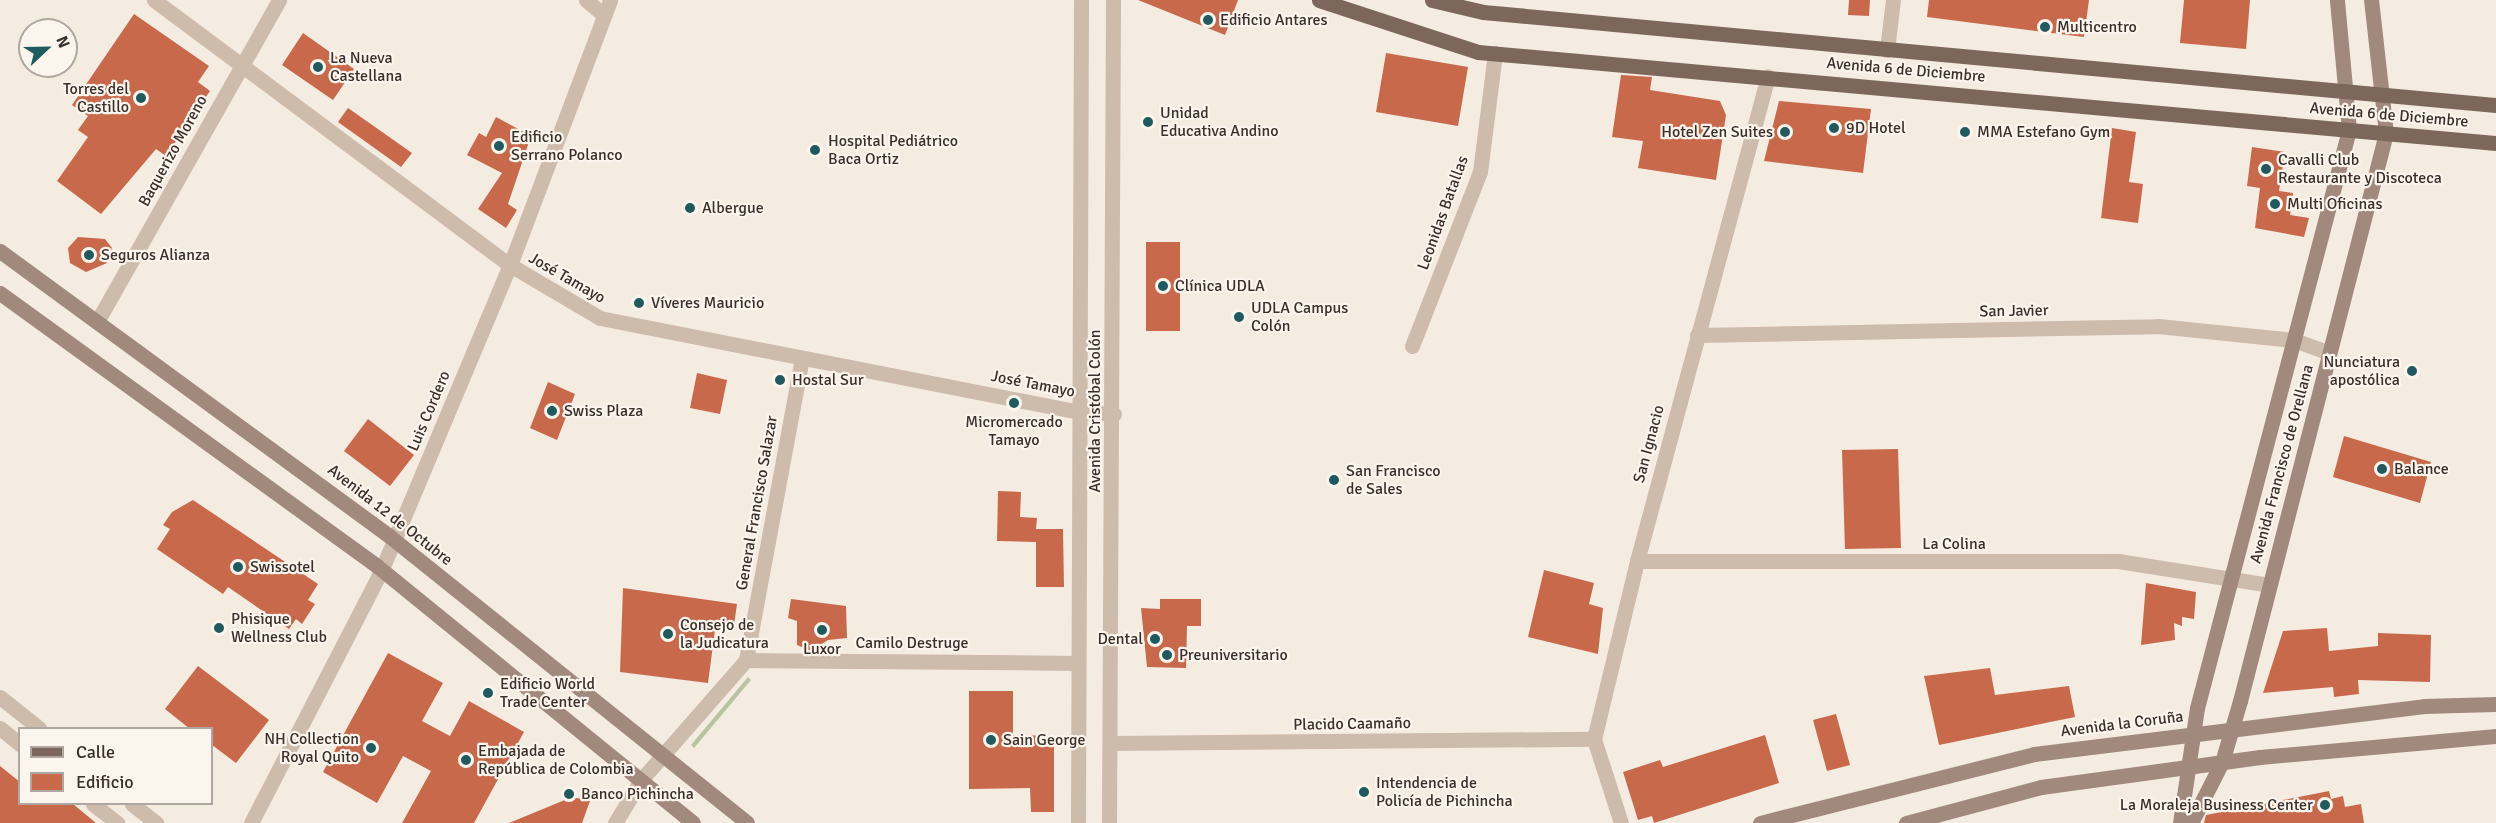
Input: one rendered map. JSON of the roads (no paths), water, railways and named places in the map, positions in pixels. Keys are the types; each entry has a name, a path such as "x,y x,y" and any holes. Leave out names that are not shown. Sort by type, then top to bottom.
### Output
{"main road":[{"name":"Avenida 6 de Diciembre","path":"1319,0 1429,40 1495,53 2496,143"},
{"name":"Avenida 6 de Diciembre","path":"1432,0 1482,12 2496,105"},
{"name":"Avenida Francisco de Orellana","path":"2180,823 2185,769 2192,733 2349,130 2349,92 2337,0"},
{"name":"Avenida Francisco de Orellana","path":"2191,823 2222,762 2386,133 2370,0"},
{"name":"Avenida 12 de Octubre","path":"0,251 98,320 394,540 747,823"},
{"path":"0,293 382,569 693,823"},
{"name":"Avenida la Coruña","path":"1760,823 1982,763 2192,733 2424,706 2496,704"},
{"path":"1906,823 2041,787 2185,769 2222,762 2496,736"}],"street":[{"name":"José Tamayo","path":"154,0 510,265 600,318 1079,412 1114,414"},
{"name":"Baquerizo Moreno","path":"98,320 279,0"},
{"path":"586,0 604,15"},
{"name":"Luis Cordero","path":"251,823 382,569 510,265 610,0"},
{"name":"Avenida Cristóbal Colón","path":"1078,823 1081,0"},
{"name":"Avenida Cristóbal Colón","path":"1109,823 1114,414 1113,0"},
{"path":"1887,50 1893,0"},
{"name":"Leonidas Batallas","path":"1412,346 1480,172 1495,53"},
{"name":"San Ignacio","path":"1594,740 1636,561 1768,76"},
{"name":"San Javier","path":"1697,335 2158,326 2294,340 2329,353"},
{"name":"General Francisco Salazar","path":"615,823 641,780 746,660 802,358"},
{"name":"La Colina","path":"1636,561 2118,561 2269,585"},
{"name":"Camilo Destruge","path":"746,660 1078,663"},
{"path":"0,697 37,727"},
{"path":"0,728 18,742"},
{"path":"1594,740 1621,823"},
{"name":"Placido Caamaño","path":"1110,744 1594,740"},
{"path":"94,805 117,823"},
{"path":"133,805 156,823"}],"place":[{"name":"Edificio Antares","path":"1208,20"},
{"name":"Multicentro","path":"2045,27"},
{"name":"La Nueva Castellana","path":"318,67"},
{"name":"Torres del Castillo","path":"141,98"},
{"name":"Unidad Educativa Andino","path":"1148,122"},
{"name":"9D Hotel","path":"1834,128"},
{"name":"Hotel Zen Suites","path":"1785,132"},
{"name":"MMA Estefano Gym","path":"1965,132"},
{"name":"Edificio Serrano Polanco","path":"499,146"},
{"name":"Hospital Pediátrico Baca Ortiz","path":"815,150"},
{"name":"Cavalli Club Restaurante y Discoteca","path":"2266,169"},
{"name":"Multi Oficinas","path":"2275,204"},
{"name":"Albergue","path":"690,208"},
{"name":"Seguros Alianza","path":"89,255"},
{"name":"Clínica UDLA","path":"1163,286"},
{"name":"Víveres Mauricio","path":"639,303"},
{"name":"UDLA Campus Colón","path":"1239,317"},
{"name":"Nunciatura apostólica","path":"2412,371"},
{"name":"Hostal Sur","path":"780,380"},
{"name":"Micromercado Tamayo","path":"1014,403"},
{"name":"Swiss Plaza","path":"552,411"},
{"name":"Balance","path":"2382,469"},
{"name":"San Francisco de Sales","path":"1334,480"},
{"name":"Swissotel","path":"238,567"},
{"name":"Phisique Wellness Club","path":"219,628"},
{"name":"Luxor","path":"822,630"},
{"name":"Consejo de la Judicatura","path":"668,634"},
{"name":"Dental","path":"1155,639"},
{"name":"Preuniversitario","path":"1167,655"},
{"name":"Edificio World Trade Center","path":"488,693"},
{"name":"Sain George","path":"991,740"},
{"name":"NH Collection Royal Quito","path":"371,748"},
{"name":"Embajada de República de Colombia","path":"466,760"},
{"name":"Intendencia de Policía de Pichincha","path":"1364,792"},
{"name":"Banco Pichincha","path":"569,794"},
{"name":"La Moraleja Business Center","path":"2325,805"}]}
